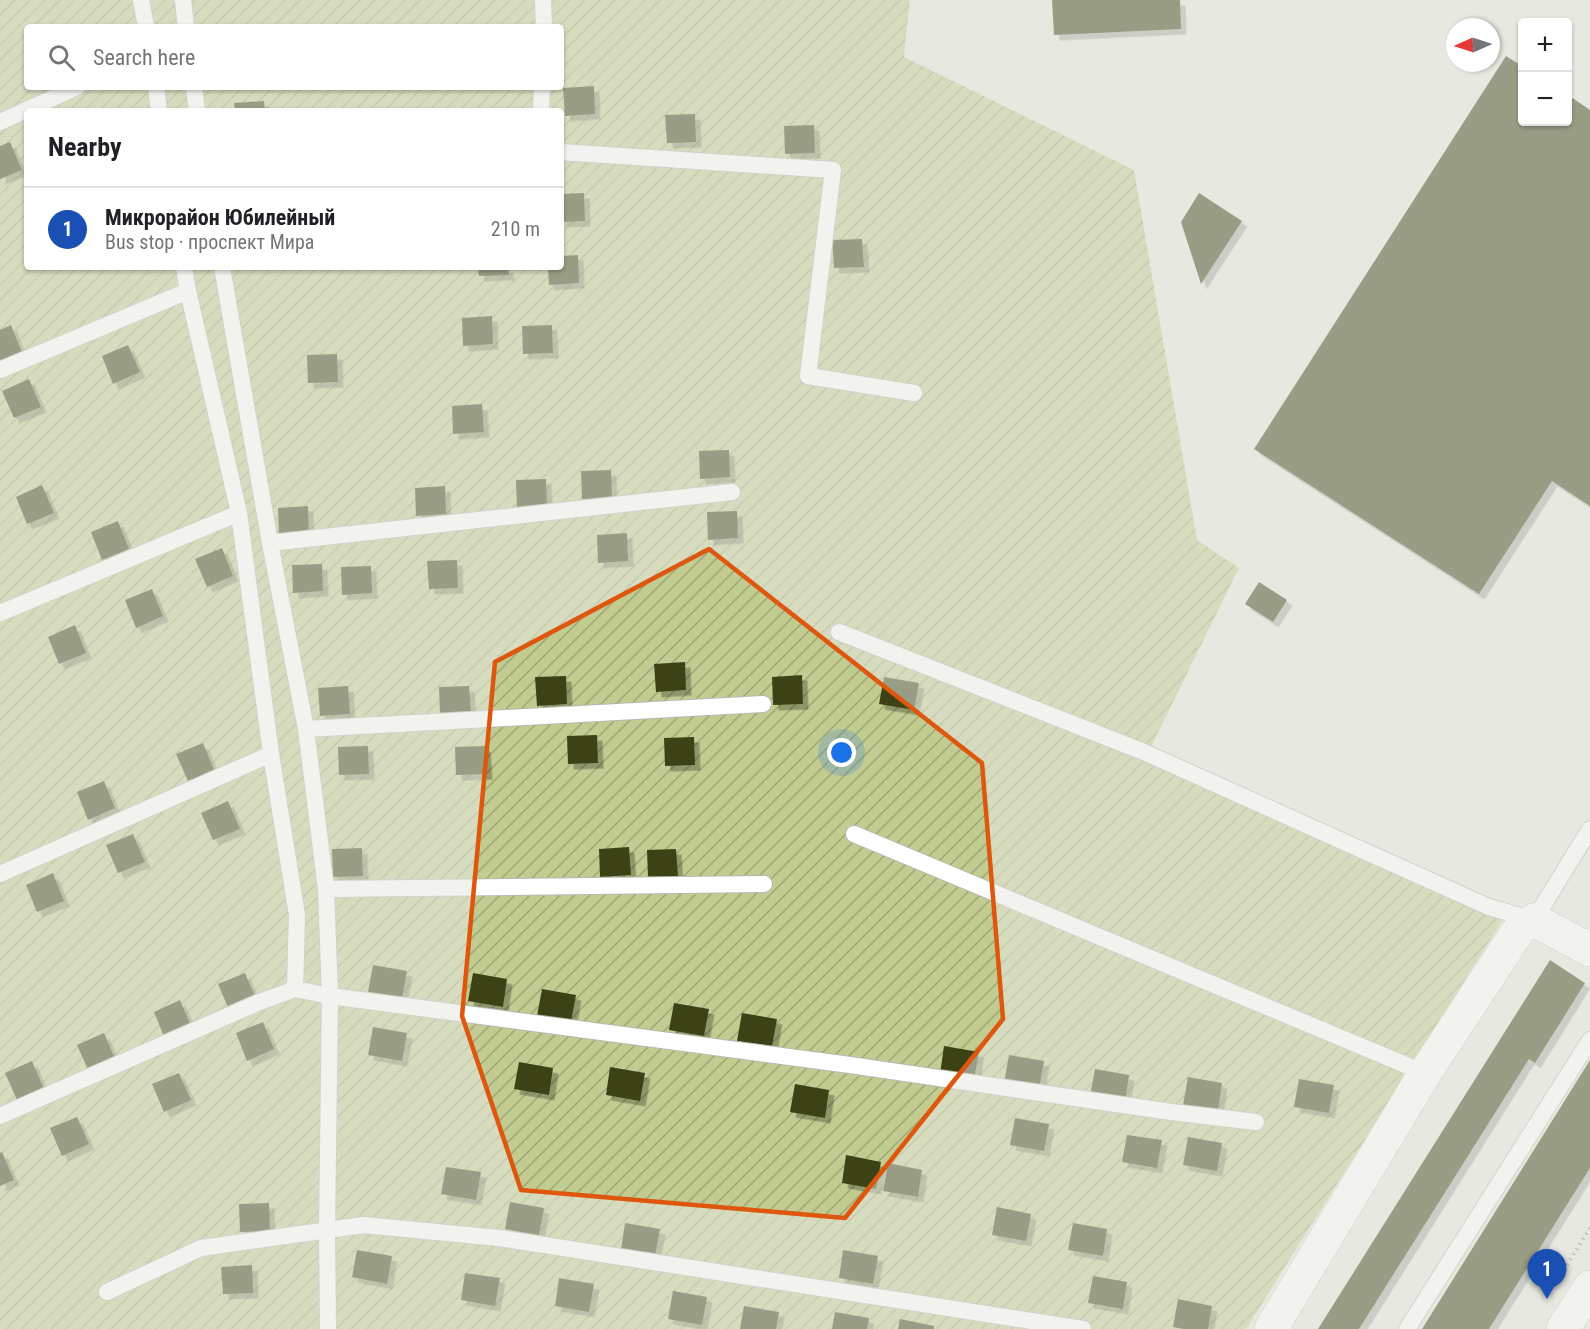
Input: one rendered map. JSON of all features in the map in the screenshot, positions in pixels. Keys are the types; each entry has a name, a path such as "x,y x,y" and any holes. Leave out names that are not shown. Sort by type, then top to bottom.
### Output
{"street":[{"path":"1270,1329 1425,1073 1520,927 1534,920 1590,950"}],"lane":[{"path":"141,0 145,24"},
{"path":"183,0 186,24"},
{"path":"543,0 544,24"},
{"path":"31,108 70,90"},
{"path":"156,90 159,108"},
{"path":"194,90 197,108"},
{"path":"541,108 542,90"},
{"path":"0,122 24,111"},
{"path":"564,152 833,170 807,375 914,393"},
{"path":"184,270 239,513 271,754 297,915 295,989"},
{"path":"223,270 270,543 306,729 326,889 330,996 328,1329"},
{"path":"0,370 188,291"},
{"path":"270,543 732,492"},
{"path":"0,613 239,513"},
{"path":"839,632 1144,752 1489,907 1534,920 1590,829"},
{"path":"306,729 763,704"},
{"path":"0,874 271,754"},
{"path":"854,834 1425,1073"},
{"path":"326,889 764,884"},
{"path":"0,1116 257,1003 295,989 330,996 1256,1122"},
{"path":"1407,1329 1590,1040"},
{"path":"107,1292 201,1248 363,1225 499,1238 1083,1329"}],"highlighted area":[{"path":"709,549 982,763 1003,1019 845,1218 521,1190 462,1016 495,662"}],"green space":[{"path":"0,0 910,0 904,57 1134,170 1197,540 1239,568 1149,751 1509,910 1246,1329 0,1329"}],"building":[{"path":"1052,0 1180,0 1181,29 1054,35"},
{"path":"1506,56 1518,64 1518,126 1572,126 1572,98 1590,110 1590,506 1552,481 1479,594 1254,449 1496,72 1500,72 1500,65"},
{"path":"594,86 595,114 565,116 564,88"},
{"path":"264,101 265,108 235,108 234,103"},
{"path":"695,114 696,142 667,143 665,115"},
{"path":"814,125 815,153 785,154 784,126"},
{"path":"10,142 22,170 0,179 0,146"},
{"path":"584,193 585,221 564,222 564,194"},
{"path":"1199,193 1242,221 1201,284 1181,222"},
{"path":"862,239 864,267 834,268 832,240"},
{"path":"578,255 579,283 549,285 548,270 564,270 564,256"},
{"path":"478,270 508,270 509,275 479,276"},
{"path":"492,316 493,344 463,346 462,318"},
{"path":"11,325 22,353 0,362 0,330"},
{"path":"552,325 553,353 523,354 522,326"},
{"path":"128,345 140,372 113,384 102,356"},
{"path":"337,354 338,382 308,383 307,355"},
{"path":"29,379 41,407 14,418 2,391"},
{"path":"482,404 484,432 453,434 452,406"},
{"path":"729,450 730,477 700,479 699,451"},
{"path":"611,470 612,498 582,499 581,471"},
{"path":"546,479 547,507 517,508 516,480"},
{"path":"42,485 54,513 27,524 16,497"},
{"path":"445,486 446,514 416,516 415,488"},
{"path":"308,506 309,535 279,536 278,508"},
{"path":"737,511 738,538 708,540 707,512"},
{"path":"118,521 129,549 102,560 91,532"},
{"path":"627,533 628,561 598,563 597,535"},
{"path":"222,548 233,576 207,587 195,559"},
{"path":"457,560 458,588 429,589 427,561"},
{"path":"322,564 323,591 293,593 292,565"},
{"path":"371,566 372,593 342,595 341,567"},
{"path":"1259,582 1287,600 1273,622 1245,604"},
{"path":"152,589 163,616 136,628 125,600"},
{"path":"75,625 86,653 59,664 48,637"},
{"path":"685,662 686,690 656,692 654,664"},
{"path":"802,675 803,704 773,705 772,677"},
{"path":"566,676 567,704 537,706 535,677"},
{"path":"884,677 919,683 914,710 879,704"},
{"path":"348,686 350,714 320,716 318,688"},
{"path":"469,686 471,714 440,715 439,687"},
{"path":"597,735 598,763 568,764 567,736"},
{"path":"694,737 695,765 665,766 664,738"},
{"path":"203,743 214,770 188,781 176,754"},
{"path":"368,746 369,774 339,775 338,747"},
{"path":"485,746 487,774 456,775 455,747"},
{"path":"104,781 115,808 88,820 77,792"},
{"path":"228,801 240,829 213,840 201,813"},
{"path":"133,834 145,862 118,873 106,845"},
{"path":"629,847 631,875 600,877 599,849"},
{"path":"362,848 363,876 333,877 332,849"},
{"path":"676,849 678,877 648,878 647,850"},
{"path":"53,873 64,901 37,912 26,885"},
{"path":"1550,960 1585,983 1535,1063 1529,1059 1359,1329 1318,1329"},
{"path":"373,965 407,971 402,998 368,992"},
{"path":"245,973 257,1001 230,1012 218,984"},
{"path":"473,973 507,979 503,1007 468,1001"},
{"path":"542,989 576,995 571,1022 537,1016"},
{"path":"180,1000 192,1028 165,1039 154,1012"},
{"path":"674,1003 709,1009 704,1036 669,1030"},
{"path":"742,1013 777,1019 772,1046 737,1041"},
{"path":"263,1022 274,1049 247,1061 236,1033"},
{"path":"373,1027 407,1033 402,1061 368,1055"},
{"path":"104,1033 116,1061 89,1072 77,1045"},
{"path":"944,1046 979,1052 974,1079 940,1074"},
{"path":"1009,1055 1044,1061 1039,1089 1004,1083"},
{"path":"1590,1060 1590,1168 1489,1329 1422,1329"},
{"path":"32,1061 44,1089 17,1100 5,1073"},
{"path":"519,1062 553,1068 549,1095 514,1089"},
{"path":"610,1067 645,1073 640,1101 606,1095"},
{"path":"1095,1069 1129,1075 1125,1102 1090,1096"},
{"path":"179,1073 191,1100 164,1112 152,1084"},
{"path":"1188,1077 1222,1083 1218,1110 1183,1105"},
{"path":"1299,1079 1334,1085 1329,1113 1294,1107"},
{"path":"795,1084 829,1090 825,1118 790,1112"},
{"path":"77,1117 89,1144 62,1156 50,1128"},
{"path":"1015,1118 1049,1124 1044,1151 1010,1145"},
{"path":"1127,1135 1162,1140 1157,1168 1122,1162"},
{"path":"1188,1137 1222,1143 1217,1171 1183,1165"},
{"path":"2,1152 14,1180 0,1186 0,1153"},
{"path":"846,1155 881,1162 876,1189 842,1183"},
{"path":"888,1163 922,1170 918,1197 883,1191"},
{"path":"446,1167 481,1172 476,1200 441,1194"},
{"path":"510,1202 544,1208 539,1235 505,1229"},
{"path":"269,1203 270,1231 240,1232 239,1204"},
{"path":"997,1207 1031,1214 1026,1241 992,1235"},
{"path":"625,1223 660,1229 655,1256 621,1250"},
{"path":"1073,1223 1107,1229 1103,1256 1068,1250"},
{"path":"357,1250 392,1256 387,1284 352,1277"},
{"path":"843,1250 878,1256 873,1284 839,1278"},
{"path":"252,1265 253,1293 223,1294 221,1267"},
{"path":"465,1273 500,1278 495,1306 461,1300"},
{"path":"1093,1276 1127,1282 1123,1309 1088,1303"},
{"path":"559,1278 594,1284 589,1312 555,1306"},
{"path":"673,1291 707,1297 702,1325 668,1319"},
{"path":"1178,1299 1212,1306 1208,1329 1173,1327"},
{"path":"744,1306 779,1312 776,1329 740,1329"},
{"path":"835,1312 869,1318 867,1329 832,1329"},
{"path":"900,1319 934,1326 934,1329 898,1329"}],"place":[{"name":"Микрорайон Юбилейный","path":"1547,1299"}]}
